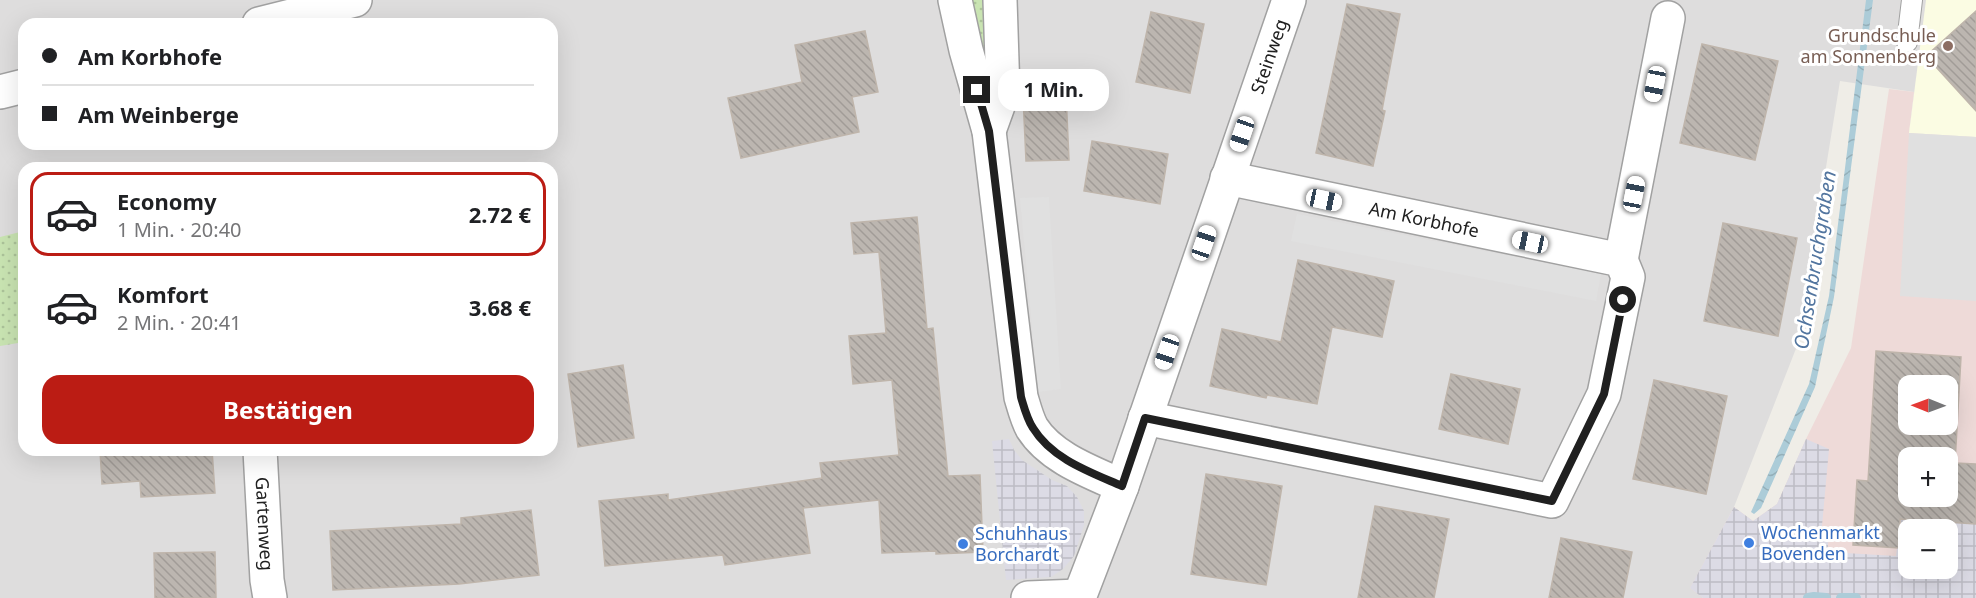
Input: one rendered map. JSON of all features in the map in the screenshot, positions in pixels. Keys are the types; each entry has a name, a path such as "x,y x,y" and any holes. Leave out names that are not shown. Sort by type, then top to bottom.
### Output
{"street":[{"path":"283,18 355,0"},
{"path":"955,0 966,50 989,131 1021,397 1032,428 1046,442 1072,464 1122,486"},
{"path":"989,131 1003,92 1000,0"},
{"name":"Steinweg","path":"1079,597 1122,486 1289,0"},
{"path":"1145,418 1552,501 1604,394 1628,277 1621,260 1668,18"},
{"path":"0,92 18,88"},
{"name":"Am Korbhofe","path":"1227,178 1621,260"},
{"name":"Gartenweg","path":"260,456 270,598"},
{"path":"1028,598 1079,597"}],"lane":[{"path":"1907,42 1912,0"}],"shaded area":[{"path":"0,0 1976,0 1976,137 1909,133 1914,92 1840,81 1797,346 1734,507 1691,588 1703,598 0,598"},
{"name":"Grundschule am Sonnenberg","path":"1926,0 1976,0 1976,137 1909,133"},
{"path":"1889,89 1914,92 1909,133 1976,137 1976,598 1703,598 1690,588 1734,507 1753,521 1777,504 1851,348"},
{"path":"1909,133 1976,137 1976,301 1900,296"},
{"path":"1049,197 1061,389 1038,392 1020,198"},
{"path":"1297,214 1601,274 1596,301 1291,241"},
{"path":"1009,439 1022,460 1052,480 1067,486 1077,497 1084,511 1084,525 1074,556 1063,569 1051,577 1006,580 992,441"},
{"path":"1806,439 1829,449 1821,537 1828,538 1828,552 1896,556 1898,548 1898,579 1958,579 1958,523 1976,524 1976,598 1703,598 1690,588 1734,507 1753,521 1777,504"}],"green space":[{"path":"969,0 987,0 990,84"},
{"path":"18,232 18,343 0,346 0,237"}],"water":[{"path":"1866,0 1873,0 1834,297 1815,387 1761,508 1754,514 1751,512 1809,384 1829,296"}],"building":[{"path":"1347,4 1400,14 1382,110 1385,111 1373,166 1316,153"},
{"path":"1976,11 1976,111 1926,56"},
{"path":"1151,12 1204,24 1190,93 1136,82"},
{"path":"865,31 878,92 852,97 859,132 741,158 728,98 802,82 795,45"},
{"path":"1702,44 1778,61 1755,160 1680,143"},
{"path":"1066,94 1069,160 1026,161 1023,96"},
{"path":"1092,141 1168,154 1160,204 1084,191"},
{"path":"917,217 927,329 933,328 948,476 980,475 983,552 882,553 879,500 803,508 810,553 725,565 723,555 605,566 599,501 668,494 668,500 822,478 820,463 899,455 892,380 853,384 849,336 886,333 879,252 854,254 851,223"},
{"path":"1723,223 1797,238 1778,336 1704,321"},
{"path":"1298,260 1394,281 1382,337 1332,327 1317,404 1267,395 1266,398 1210,386 1222,329 1281,342"},
{"path":"1876,351 1961,357 1958,410 1958,375 1898,375 1898,435 1957,435 1956,447 1898,447 1898,507 1958,507 1958,463 1976,464 1976,524 1958,523 1958,519 1898,519 1898,548 1853,545 1857,480 1868,481"},
{"path":"623,365 634,438 578,447 568,374"},
{"path":"1451,374 1520,389 1508,444 1439,429"},
{"path":"1654,380 1727,396 1706,494 1633,479"},
{"path":"100,456 212,456 215,493 141,497 140,481 102,484"},
{"path":"1206,474 1282,486 1266,585 1191,574"},
{"path":"1375,506 1449,519 1434,598 1358,598"},
{"path":"531,510 539,575 459,584 333,590 330,531 461,524 461,518"},
{"path":"1561,538 1632,552 1623,598 1549,598"},
{"path":"215,552 216,598 155,598 154,553"}],"waterway":[{"path":"1808,598 1826,598"},
{"path":"1841,598 1856,598"}],"place":[{"name":"Grundschule am Sonnenberg","path":"1948,46"},
{"name":"Wochenmarkt Bovenden","path":"1749,543"},
{"name":"Schuhhaus Borchardt","path":"963,544"}],"route":[{"path":"977,90 989,131 1021,397 1032,428 1072,464 1122,486 1145,418 1552,501 1604,394 1623,300"}],"water label":[{"name":"Ochsenbruchgraben","path":"1815,260"}]}
